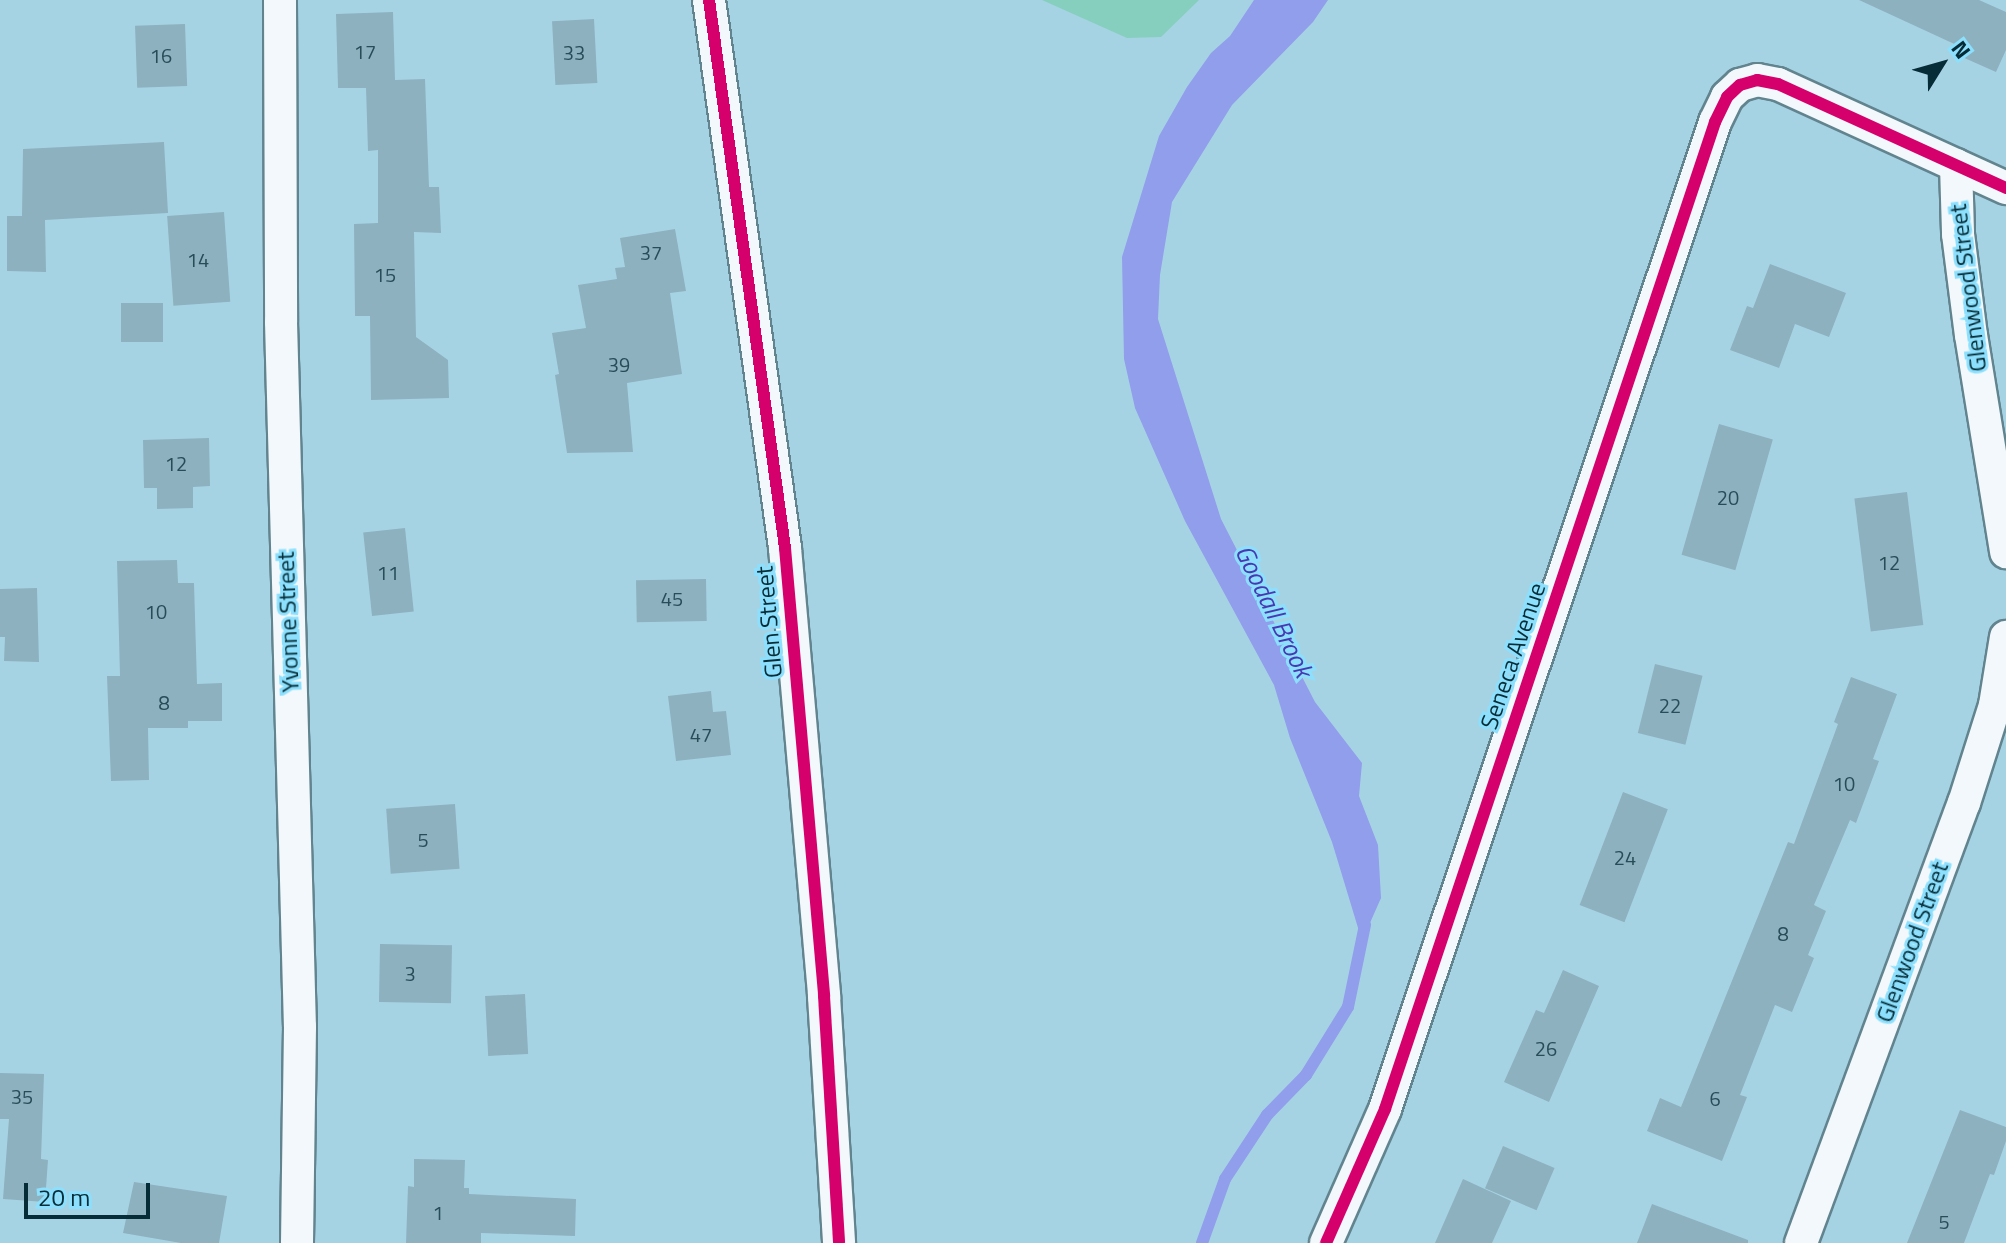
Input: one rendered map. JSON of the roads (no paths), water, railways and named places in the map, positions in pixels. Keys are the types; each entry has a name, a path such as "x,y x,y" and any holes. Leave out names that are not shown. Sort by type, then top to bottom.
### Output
{"street":[{"name":"Yvonne Street","path":"280,0 281,322 300,1027 297,1243"},
{"name":"Glen Street","path":"709,0 785,548 824,996 839,1243"},
{"name":"Seneca Avenue","path":"1326,1243 1385,1109 1715,122 1727,97 1740,85 1757,80 1778,84 1956,165"},
{"path":"1956,165 2006,188"},
{"name":"Glenwood Street","path":"1956,165 1964,277 2006,552"},
{"name":"Glenwood Street","path":"1801,1243 1964,803 1995,705 2006,637"}],"water":[{"path":"1254,0 1328,0 1313,22 1232,105 1172,202 1160,275 1158,319 1221,519 1315,702 1362,763 1359,796 1378,845 1381,898 1362,941 1332,842 1290,738 1274,685 1185,521 1135,408 1124,359 1122,257 1159,136 1187,87 1211,53 1230,36"}],"waterway":[{"name":"Goodall Brook","path":"1202,1243 1225,1179 1267,1115 1306,1075 1348,1007 1365,925"}]}
